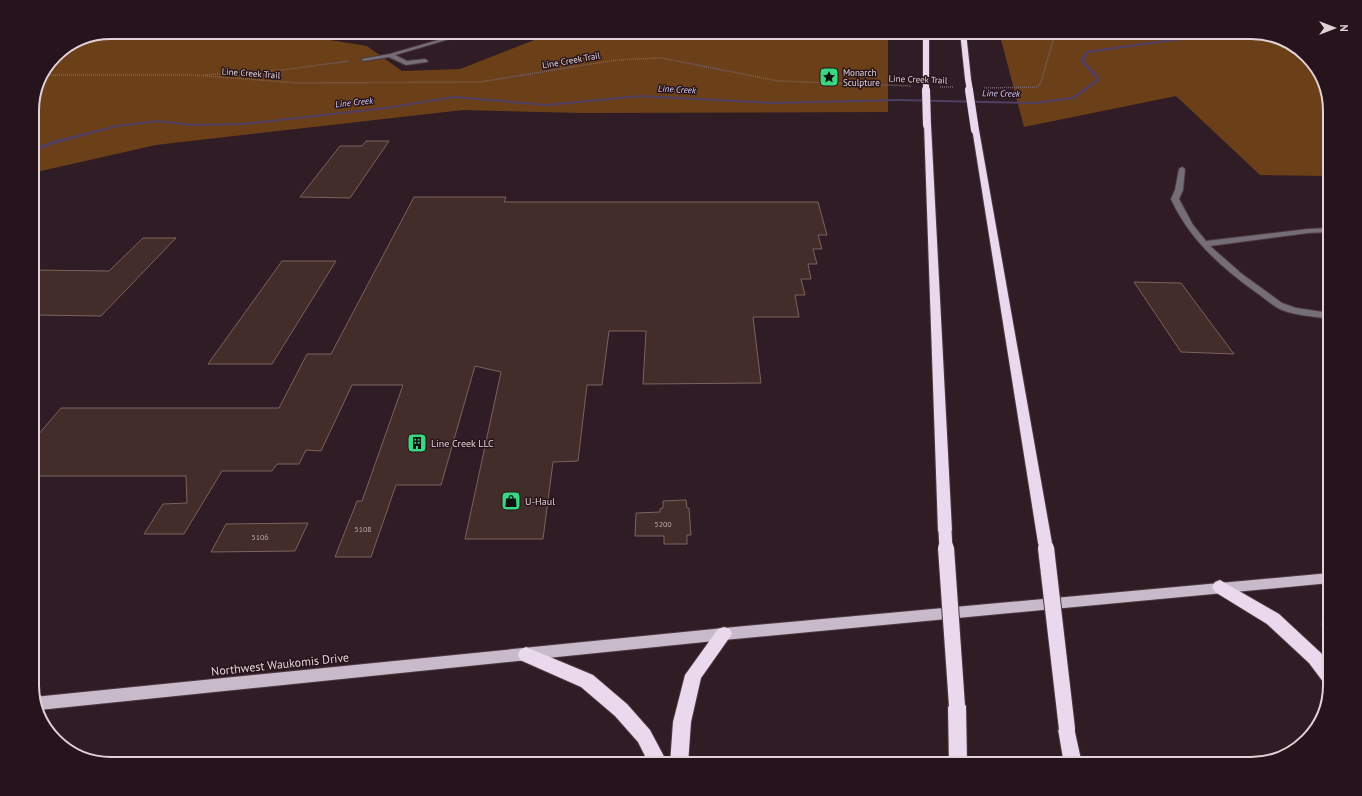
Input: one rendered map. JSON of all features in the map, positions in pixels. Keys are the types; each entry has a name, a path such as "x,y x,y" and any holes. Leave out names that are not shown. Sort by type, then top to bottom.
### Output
{"highway":[{"path":"926,39 927,125 945,531 957,706 958,757"},
{"path":"964,39 974,130 1045,543 1067,729 1072,757"},
{"path":"1220,587 1273,618 1315,658 1323,668"},
{"path":"680,757 682,722 693,675 724,634"},
{"path":"526,655 587,681 622,710 644,736 655,757"}],"main road":[{"name":"Northwest Waukomis Drive","path":"41,702 724,634 1323,579"}],"street":[{"path":"364,59 390,55 446,39"},
{"path":"390,55 406,63 425,61"},
{"path":"1182,168 1179,190 1175,200 1178,210 1205,244 1236,275 1284,308 1323,315"},
{"path":"1205,244 1323,230"}],"path":[{"path":"978,88 1038,87 1041,82 1053,39"},
{"name":"Line Creek Trail","path":"48,75 192,75 299,83 480,82 507,80 601,62 646,57 662,58 778,81 916,86"},
{"path":"192,75 282,70 364,59"},
{"name":"Line Creek Trail","path":"939,87 955,87"}],"shaded area":[{"path":"106,39 324,39 367,46 402,71 460,69 537,39 888,39 888,112 583,113 463,110 156,145 39,171 39,106 41,92 46,79 57,63 67,54 83,44"},
{"path":"1001,39 1251,39 1270,41 1279,44 1302,60 1318,83 1323,106 1323,176 1260,175 1176,96 1024,127"}],"building":[{"path":"366,141 389,141 350,198 300,197 340,146 362,146"},
{"path":"414,197 506,197 504,202 818,202 827,235 818,235 822,249 813,249 817,264 808,264 811,279 801,279 805,295 795,295 799,317 753,317 761,383 643,384 646,331 609,331 602,385 587,385 578,461 553,462 543,539 465,539 501,372 475,366 441,485 396,485 371,557 335,557 357,501 362,501 403,385 352,385 321,451 306,450 299,464 277,464 272,471 222,471 184,534 144,534 163,504 187,503 186,476 39,476 39,434 61,408 279,408 307,354 331,354"},
{"path":"143,238 176,238 101,316 39,315 39,270 109,271"},
{"path":"282,261 336,261 272,364 208,364"},
{"path":"1134,282 1181,283 1234,354 1181,352"},
{"path":"686,500 687,508 689,508 691,535 687,535 687,544 664,544 664,536 635,536 636,513 660,512 660,509 663,508 663,501"},
{"path":"308,523 295,551 211,552 226,524"}],"waterway":[{"name":"Line Creek","path":"39,148 55,142 117,126 158,121 191,125 242,124 386,108 454,97 546,105 641,96 773,103 899,100 1035,103 1073,98 1099,79 1082,61 1087,52 1185,39"}],"place":[{"name":"Monarch Sculpture","path":"829,77"},
{"name":"Line Creek LLC","path":"417,443"},
{"name":"U-Haul","path":"511,501"}]}
